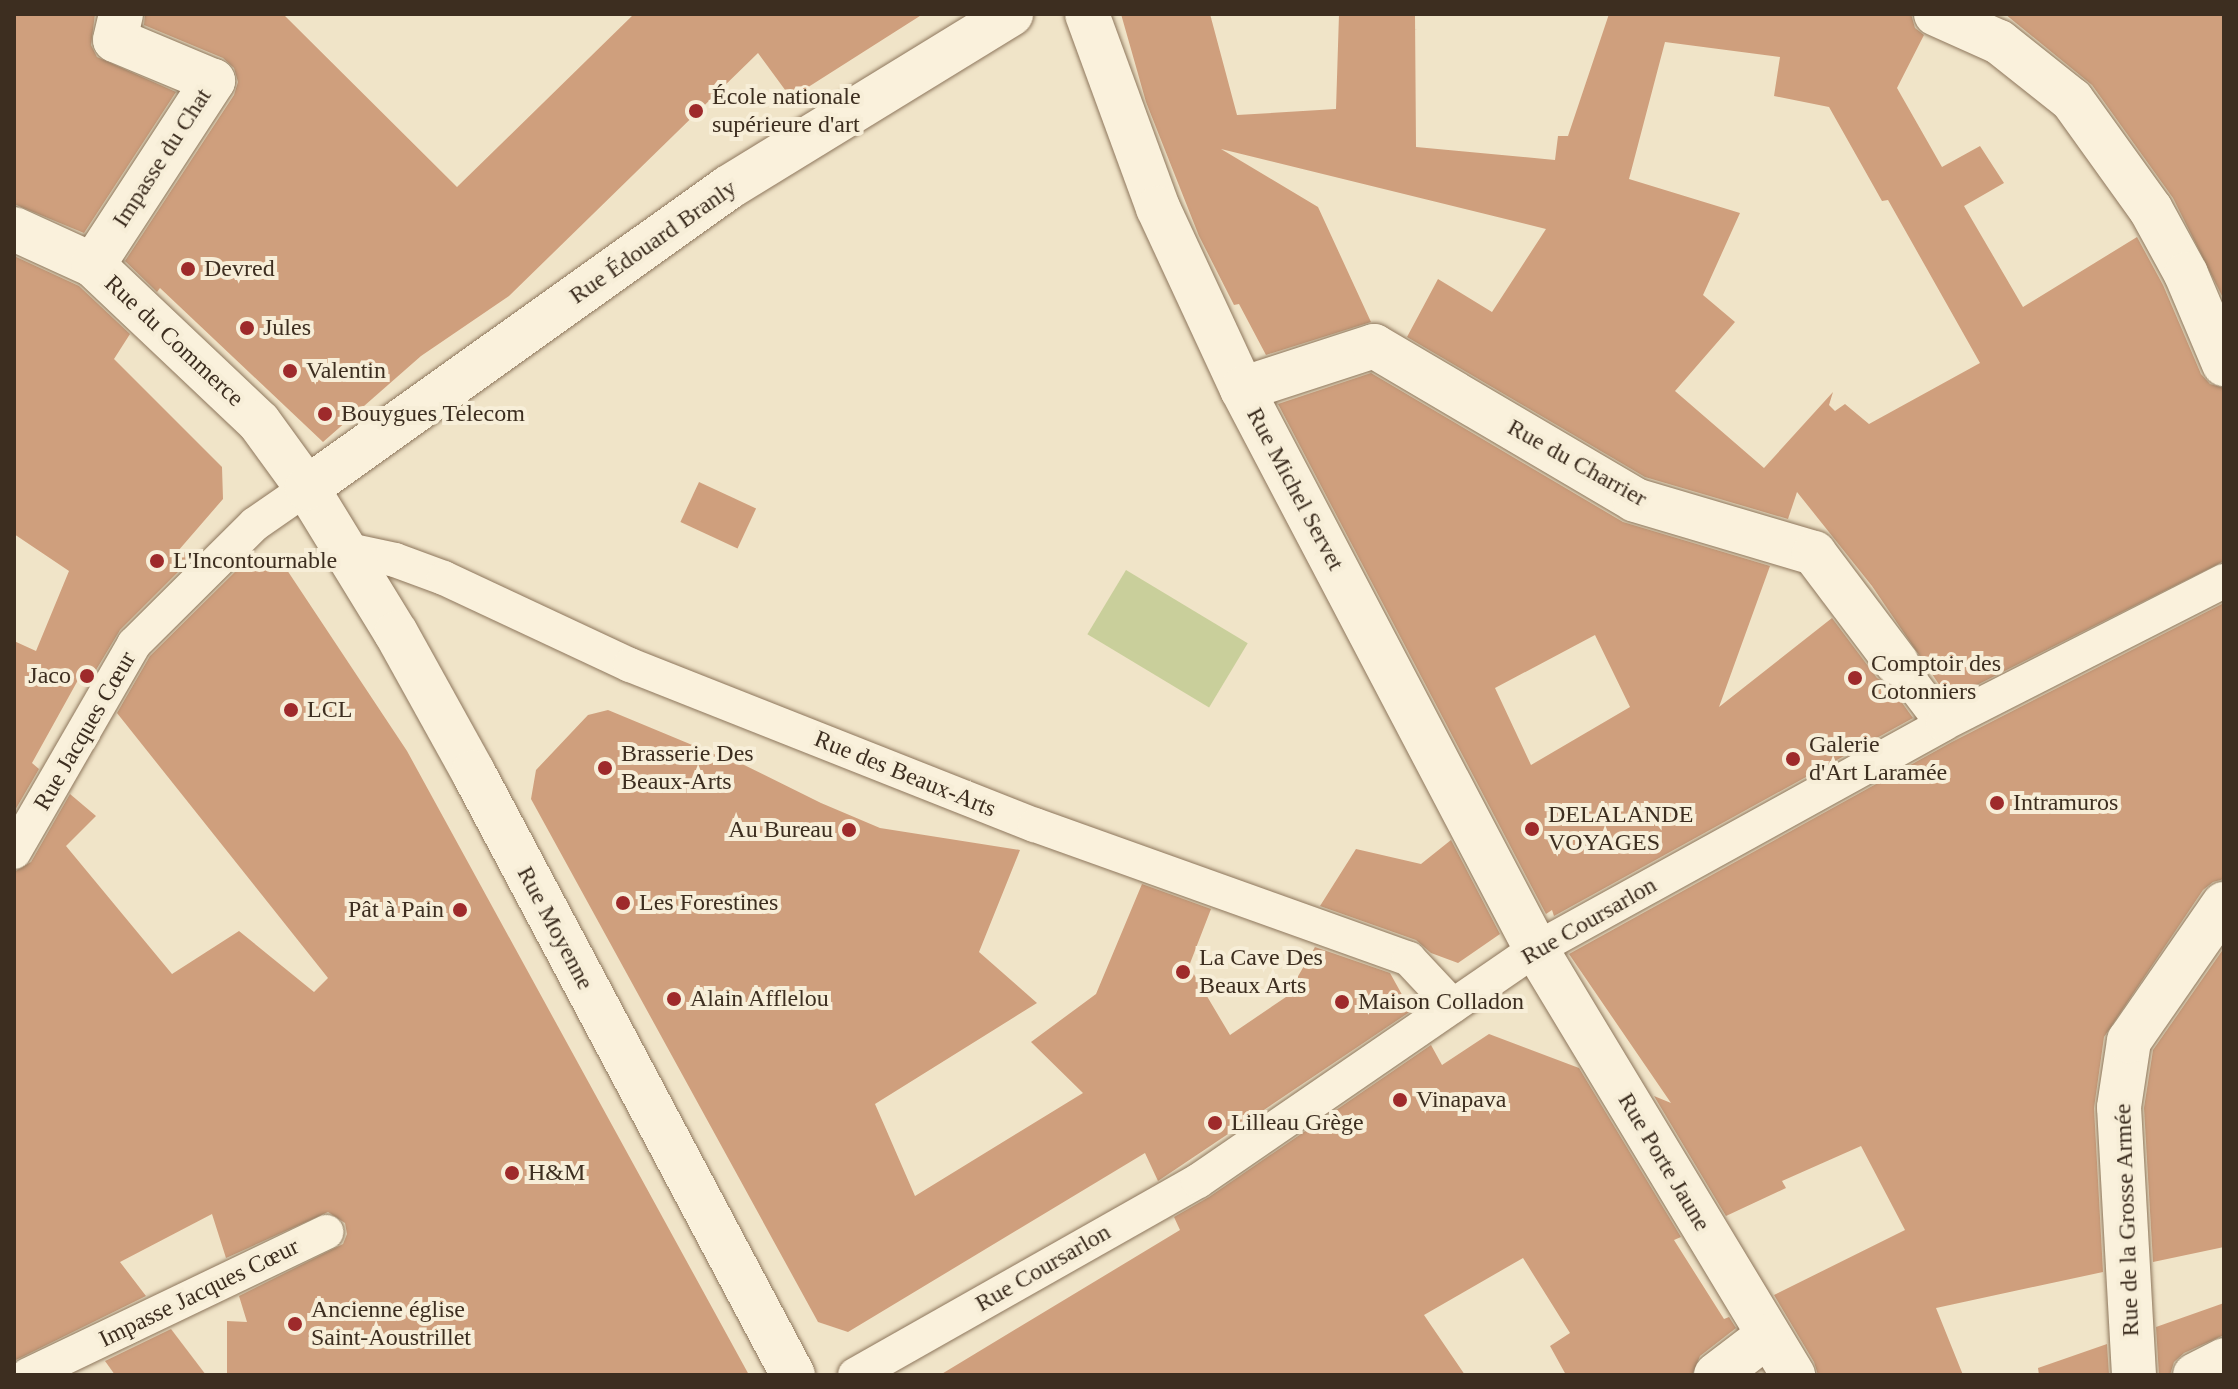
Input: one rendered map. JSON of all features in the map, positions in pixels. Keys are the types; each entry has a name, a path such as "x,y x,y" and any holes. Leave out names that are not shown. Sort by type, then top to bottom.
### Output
{"street":[{"name":"Impasse du Chat","path":"93,265 213,81 115,40 121,14"},
{"name":"Rue Édouard Branly","path":"307,488 729,187 1011,14"},
{"name":"Rue Michel Servet","path":"1087,14 1158,208 1242,389 1536,949"},
{"path":"1936,14 1999,42 2072,100 2151,210 2186,274 2224,364"},
{"name":"Rue du Commerce","path":"14,229 93,265 259,422 307,488"},
{"name":"Rue du Charrier","path":"1242,389 1374,346 1635,500 1814,553 1943,724"},
{"name":"Rue Moyenne","path":"307,488 348,550 473,772 793,1375"},
{"name":"Rue Jacques Cœur","path":"14,852 134,644 255,524 307,488"},
{"name":"Rue des Beaux-Arts","path":"348,550 395,560 444,578 630,665 1035,825 1409,959 1453,1006"},
{"name":"Rue Coursarlon","path":"855,1375 1198,1181 1536,949 1943,724 2224,581"},
{"name":"Rue de la Grosse Armée","path":"2134,1375 2119,1107 2129,1041 2224,904"},
{"name":"Rue Porte Jaune","path":"1536,949 1793,1375"},
{"name":"Impasse Jacques Cœur","path":"28,1375 327,1232"},
{"path":"1716,1375 1767,1336"},
{"path":"2195,1375 2224,1360"}],"green space":[{"path":"1126,570 1248,643 1209,707 1087,634"}],"building":[{"path":"14,14 95,14 91,45 97,57 176,92 84,233 14,204"},
{"path":"145,14 283,14 457,187 634,14 923,14 791,98 758,53 509,296 421,356 323,442 160,288 157,292 125,261 234,95 238,82 234,68 223,58 144,25"},
{"path":"1121,14 1210,14 1237,115 1336,109 1339,14 1415,14 1416,147 1555,160 1558,136 1568,136 1609,14 1911,14 1915,28 1924,35 1897,88 1942,167 1980,146 2004,183 1964,206 2023,307 2137,237 2163,285 2201,374 2210,384 2224,388 2224,561 1949,699 1872,586 1797,492 1788,519 1645,477 1407,337 1438,279 1492,312 1546,229 1221,149 1318,207 1371,322 1266,355 1239,304 1234,305 1199,236 1146,102","holes":["1665,42 1780,57 1774,96 1829,107 1882,201 1888,200 1980,363 1869,424 1845,404 1835,411 1829,405 1833,392 1764,468 1675,391 1735,322 1703,295 1740,213 1629,179"]},
{"path":"2005,14 2224,14 2224,300 2173,198 2092,85"},
{"path":"14,256 79,286 130,334 114,359 222,467 223,499 178,551 196,554 120,630 90,680 83,671 32,763 39,769 14,812 14,641 36,651 69,571 14,534"},
{"path":"1371,373 1623,522 1770,566 1719,707 1832,618 1877,678 1890,686 1913,718 1554,916 1552,910 1546,914 1278,404","holes":["1595,635 1630,707 1531,765 1495,688"]},
{"path":"699,482 756,509 738,549 680,522"},
{"path":"246,561 285,567 407,751 749,1375 227,1375 227,1321 247,1322 239,1296 343,1244 347,1234 345,1223 328,1212 226,1258 212,1214 120,1262 146,1296 14,1361 14,872 31,862 70,794 96,816 66,846 172,974 239,931 314,992 328,978 117,713 150,656"},
{"path":"2224,603 2224,879 2213,882 2203,890 2104,1037 2094,1108 2103,1272 1936,1308 1963,1375 1818,1375 1814,1362 1774,1295 1905,1230 1861,1146 1782,1181 1786,1188 1726,1216 1654,1096 1671,1103 1569,954 1952,742"},
{"path":"608,710 726,759 728,757 880,828 1020,850 979,952 1037,1003 875,1104 915,1196 1083,1093 1031,1042 1096,994 1142,884 1211,909 1189,966 1230,1035 1286,997 1315,947 1390,973 1405,1000 1402,1002 1411,1011 1158,1181 1145,1153 848,1332 818,1322 531,799 536,770 588,715"},
{"path":"1451,840 1500,934 1458,963 1431,953 1416,940 1320,906 1356,849 1421,864"},
{"path":"2224,948 2224,1247 2153,1262 2144,1108 2153,1050"},
{"path":"1489,1034 1579,1068 1681,1237 1674,1240 1724,1319 1729,1317 1736,1328 1700,1356 1692,1375 1566,1375 1550,1346 1570,1333 1523,1258 1424,1315 1465,1375 940,1375 1180,1230 1174,1217 1209,1197 1431,1045 1442,1065"},
{"path":"2224,1303 2224,1335 2184,1353 2174,1362 2170,1375 2159,1375 2156,1327"},
{"path":"171,1329 206,1375 115,1375 105,1361"},
{"path":"2107,1344 2109,1375 2039,1375 2038,1368"}],"place":[{"name":"École nationale supérieure d'art","path":"696,111"},
{"name":"Devred","path":"188,269"},
{"name":"Jules","path":"247,328"},
{"name":"Valentin","path":"290,371"},
{"name":"Bouygues Telecom","path":"325,414"},
{"name":"L'Incontournable","path":"157,561"},
{"name":"Jaco","path":"87,676"},
{"name":"Comptoir des Cotonniers","path":"1855,678"},
{"name":"LCL","path":"291,710"},
{"name":"Galerie d'Art Laramée","path":"1793,759"},
{"name":"Brasserie Des Beaux-Arts","path":"605,768"},
{"name":"Intramuros","path":"1997,803"},
{"name":"DELALANDE VOYAGES","path":"1532,829"},
{"name":"Au Bureau","path":"849,830"},
{"name":"Les Forestines","path":"623,903"},
{"name":"Pât à Pain","path":"460,910"},
{"name":"La Cave Des Beaux Arts","path":"1183,972"},
{"name":"Alain Afflelou","path":"674,999"},
{"name":"Maison Colladon","path":"1342,1002"},
{"name":"Vinapava","path":"1400,1100"},
{"name":"Lilleau Grège","path":"1215,1123"},
{"name":"H&M","path":"512,1173"},
{"name":"Ancienne église Saint-Aoustrillet","path":"295,1324"}]}
